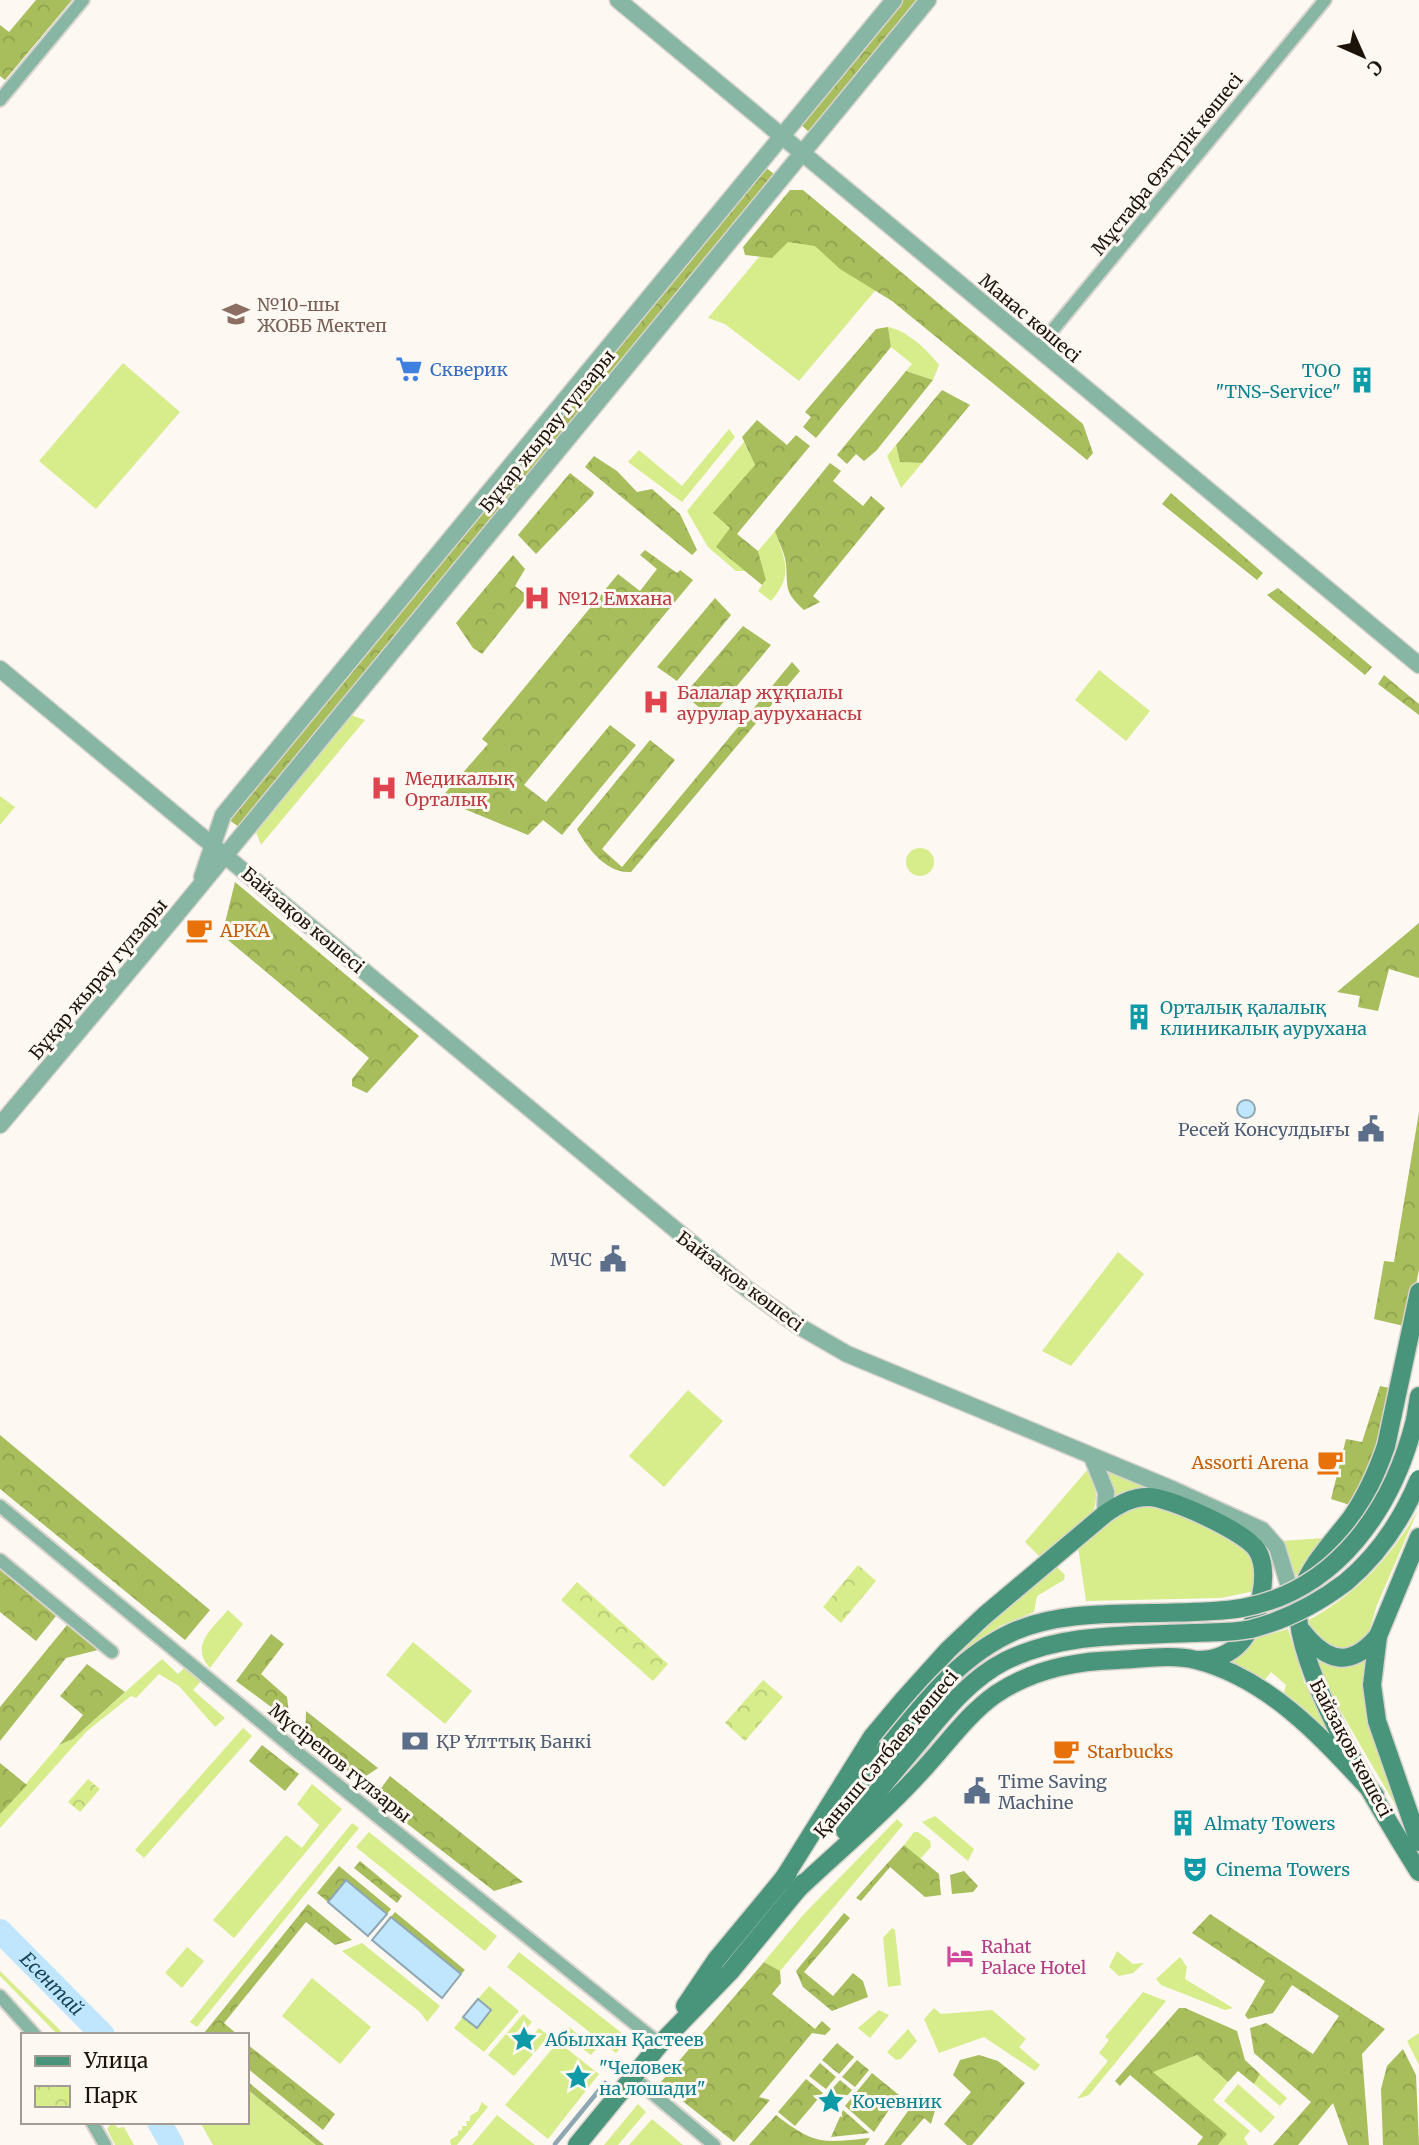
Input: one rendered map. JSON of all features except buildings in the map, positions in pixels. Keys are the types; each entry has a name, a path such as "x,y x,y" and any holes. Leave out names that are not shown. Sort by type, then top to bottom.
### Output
{"main road":[{"path":"1378,1636 1353,1657 1336,1657 1320,1650 1297,1617 1312,1566 1356,1510 1378,1471 1386,1446 1419,1292"},
{"name":"Қаныш Сәтбаев көшесі","path":"789,1886 887,1748 962,1664 1018,1630 1044,1621 1084,1615 1243,1608 1280,1596 1318,1574 1363,1535 1392,1489 1409,1445 1419,1396"},
{"name":"Қаныш Сәтбаев көшесі","path":"577,2145 660,2044 716,1960 789,1886 970,1686 991,1669 1028,1652 1080,1638 1249,1629 1291,1616 1354,1575 1386,1540 1419,1479"},
{"path":"1138,1497 1159,1498 1246,1538 1258,1551 1263,1587 1250,1632 1243,1642 1225,1655 1212,1660 1085,1662 1061,1666 1011,1685 977,1709 919,1775 789,1886 872,1737 903,1700 948,1650 984,1616 1105,1514 1138,1497"},
{"name":"Байзақов көшесі","path":"1419,1537 1378,1636 1373,1670 1375,1711 1419,1842"},
{"name":"Байзақов көшесі","path":"1297,1617 1317,1685 1375,1796 1419,1872"},
{"path":"1196,1660 1227,1671 1286,1706 1329,1745 1375,1796"}],"street":[{"path":"0,100 83,0"},
{"name":"Манас көшесі","path":"618,0 1419,664"},
{"name":"Бұқар жырау гүлзары","path":"219,849 223,815 780,135 894,0"},
{"name":"Бұқар жырау гүлзары","path":"0,1125 197,889 219,849 928,0"},
{"name":"Мұстафа Өзтүрік көшесі","path":"1037,349 1325,0"},
{"name":"Байзақов көшесі","path":"0,669 688,1243 797,1325 847,1354 1172,1489 1267,1533 1277,1548 1297,1617"},
{"path":"1092,1457 1106,1492 1105,1514"},
{"name":"Мүсірепов гүлзары","path":"0,1506 306,1759 660,2044"},
{"path":"0,1560 112,1652"},
{"path":"0,1996 33,2033"},
{"path":"633,2077 714,2145"},
{"path":"93,2124 105,2145"}],"green space":[{"path":"36,0 72,0 5,80 0,76 0,25 9,32"},
{"path":"902,0 918,0 809,132 800,124"},
{"path":"764,166 774,174 239,827 228,819"},
{"path":"790,190 803,190 1083,424 1093,453 1087,460 892,301 840,269 815,246 788,242 772,258 745,255 743,247"},
{"path":"805,202 890,273 799,381 725,324 708,318"},
{"path":"888,327 909,336 934,359 939,365 933,380 906,371 912,364 891,347"},
{"path":"888,327 891,347 816,438 803,427 811,417 805,412 876,329"},
{"path":"123,363 180,412 96,509 39,461"},
{"path":"906,371 933,380 876,451 864,461 856,454 847,464 837,455"},
{"path":"942,390 970,405 922,463 900,462 896,445"},
{"path":"757,420 787,445 796,435 810,446 737,534 758,551 766,580 762,585 716,547 730,528 713,513 755,465 742,437"},
{"path":"729,429 735,437 682,502 628,462 639,450 682,486"},
{"path":"744,442 755,465 731,528 717,547 746,571 736,571 708,547 687,511"},
{"path":"896,445 900,462 922,463 901,488 887,456"},
{"path":"594,456 617,471 637,492 652,489 680,514 697,550 692,555 585,467"},
{"path":"830,463 841,471 833,481 863,506 871,496 885,508 813,596 820,602 804,610 788,590 785,560 775,531"},
{"path":"570,473 594,492 593,495 536,554 518,535"},
{"path":"1171,493 1263,573 1257,580 1162,504"},
{"path":"775,531 784,559 785,575 771,601 758,591 766,580 758,551"},
{"path":"645,550 677,573 680,570 693,580 524,785 546,802 610,725 636,745 562,835 543,820 528,835 440,799 488,744 482,739 618,574 640,591 657,569 640,555"},
{"path":"513,555 525,569 515,586 528,596 482,654 473,648 456,623"},
{"path":"1278,588 1372,667 1365,675 1267,595"},
{"path":"715,598 731,615 677,681 657,667"},
{"path":"743,626 771,645 711,717 684,695"},
{"path":"792,662 800,671 631,872 614,869 599,858 577,829 650,740 675,760 602,849 622,867"},
{"path":"1099,670 1150,711 1126,741 1075,700"},
{"path":"1384,675 1419,704 1419,715 1378,684"},
{"path":"351,715 365,720 261,845 256,832"},
{"path":"0,796 15,807 0,825"},
{"path":"920,848 930,852 934,862 930,872 920,876 910,872 906,862 910,852"},
{"path":"235,882 419,1036 367,1093 352,1086 352,1079 369,1058 222,935"},
{"path":"1419,923 1419,978 1389,969 1378,1011 1358,1007 1360,996 1337,992"},
{"path":"1419,1112 1419,1269 1408,1327 1374,1319 1384,1261 1394,1262"},
{"path":"1118,1252 1144,1274 1071,1366 1042,1351"},
{"path":"1380,1386 1394,1389 1386,1421 1356,1502 1350,1505 1331,1499 1346,1439 1362,1442"},
{"path":"688,1390 723,1421 664,1487 629,1456"},
{"path":"0,1435 210,1610 185,1640 0,1489"},
{"path":"1103,1466 1254,1532 1260,1538 1146,1490 1114,1500"},
{"path":"1089,1468 1095,1485 1093,1511 1078,1531 1043,1560 1025,1542"},
{"path":"1137,1506 1181,1514 1229,1536 1241,1545 1251,1558 1255,1572 1255,1591 1221,1598 1086,1601 1078,1547 1114,1516"},
{"path":"1418,1510 1377,1605 1367,1638 1354,1651 1326,1648 1305,1622 1340,1600 1370,1575 1396,1545"},
{"path":"1324,1538 1301,1572 1295,1576 1281,1541"},
{"path":"858,1565 876,1581 841,1623 823,1607"},
{"path":"1056,1566 1065,1575 1064,1580 1037,1596 1034,1612 1000,1626 959,1654 1006,1606"},
{"path":"0,1569 56,1616 36,1641 0,1612"},
{"path":"577,1582 668,1664 653,1681 561,1600"},
{"path":"228,1610 243,1624 210,1668 202,1652 205,1637"},
{"path":"67,1625 98,1650 66,1658 0,1741 0,1707"},
{"path":"1288,1629 1304,1682 1339,1749 1283,1696 1286,1685 1271,1672 1263,1682 1224,1665 1247,1650 1257,1638"},
{"path":"271,1634 284,1644 261,1674 287,1697 290,1721 236,1681"},
{"path":"413,1642 472,1691 445,1724 386,1675"},
{"path":"1367,1657 1407,1825 1334,1700 1315,1658 1342,1666"},
{"path":"162,1659 178,1674 186,1666 202,1680 193,1690 225,1718 215,1727 179,1686 159,1674 136,1698 131,1696 87,1731 0,1828 0,1814 59,1745 73,1739"},
{"path":"87,1664 125,1692 73,1739 59,1745 83,1715 60,1696"},
{"path":"763,1680 783,1697 745,1741 725,1723"},
{"path":"306,1711 378,1768 360,1780 305,1738"},
{"path":"243,1728 252,1736 144,1858 135,1850"},
{"path":"262,1745 299,1774 285,1791 249,1761"},
{"path":"0,1763 27,1785 0,1814"},
{"path":"390,1776 523,1882 494,1891 374,1798"},
{"path":"88,1779 100,1789 80,1812 68,1802"},
{"path":"312,1784 342,1809 234,1938 213,1920 286,1835 302,1848 319,1825 297,1804"},
{"path":"935,1816 974,1849 968,1861 922,1822"},
{"path":"897,1819 903,1825 780,1971 764,1962 803,1915"},
{"path":"352,1823 359,1828 197,2027 190,2022"},
{"path":"369,1832 497,1936 485,1951 356,1847"},
{"path":"914,1832 930,1841 931,1847 920,1859 904,1845"},
{"path":"904,1845 939,1874 941,1895 925,1897 890,1867 861,1901 856,1898"},
{"path":"360,1861 402,1896 397,1903 354,1868"},
{"path":"339,1866 391,1909 387,1914 346,1880 328,1902 317,1893"},
{"path":"964,1871 978,1886 973,1892 952,1894 950,1875"},
{"path":"308,1904 352,1940 335,1945 306,1922 224,2023 236,2033 204,2033"},
{"path":"395,1912 465,1970 461,1974 391,1917"},
{"path":"844,1913 850,1918 804,1972 833,1996 853,1973 863,1981 868,1997 832,2011 803,1987 796,1971"},
{"path":"1210,1914 1385,2029 1362,2054 1369,2145 1348,2145 1333,2103 1298,2145 1273,2145 1311,2102 1254,2053 1250,2028 1266,2023 1313,2054 1339,2016 1292,1985 1273,2013 1248,2019 1245,2015 1265,1981 1192,1933"},
{"path":"892,1928 895,1930 901,1985 888,1987 883,1938"},
{"path":"362,1943 440,2006 427,2022 420,2012 342,1951"},
{"path":"187,1947 204,1961 182,1988 165,1973"},
{"path":"1117,1951 1133,1964 1144,1963 1133,1973 1119,1976 1109,1967"},
{"path":"519,1952 628,2038 616,2053 507,1967"},
{"path":"1180,1957 1187,1967 1185,1979 1233,2008 1225,2010 1161,1985 1156,1979"},
{"path":"764,1962 780,1971 781,1983 772,1994 815,2029 822,2021 831,2029 825,2035 812,2033 759,2097 770,2100 734,2142 660,2083"},
{"path":"0,1971 62,2033 56,2033 0,1976"},
{"path":"312,1978 371,2027 340,2064 282,2016"},
{"path":"489,1986 519,2011 484,2052 454,2028 463,2017 477,2028 491,2010 478,1999"},
{"path":"1143,1992 1166,2001 1089,2095 1077,2099 1108,2061 1099,2053 1109,2040 1105,2037"},
{"path":"934,2008 941,2014 992,2010 1026,2039 1019,2047 1040,2065 1035,2071 984,2037 939,2053 924,2019"},
{"path":"1179,2008 1185,2008 1237,2031 1245,2060 1260,2074 1254,2084 1238,2071 1228,2082 1197,2055 1153,2072 1227,2134 1218,2145 1197,2145 1203,2137 1130,2075 1120,2086 1115,2081"},
{"path":"879,2010 889,2015 870,2038 858,2028"},
{"path":"523,2014 532,2022 526,2029 522,2026 512,2038 526,2050 537,2038 533,2035 539,2028 549,2036 514,2076 488,2055"},
{"path":"569,2027 596,2049 591,2055 563,2034"},
{"path":"908,2029 917,2041 901,2059 896,2060 887,2052"},
{"path":"1419,2033 1419,2065 1407,2041"},
{"path":"558,2042 599,2074 548,2139 505,2105"},
{"path":"837,2043 854,2057 839,2074 822,2060"},
{"path":"248,2045 335,2114 323,2130 248,2069"},
{"path":"1403,2049 1416,2075 1419,2145 1383,2145 1381,2089 1387,2066"},
{"path":"979,2055 998,2061 1025,2083 972,2145 967,2145 944,2124 971,2092 953,2075 960,2060"},
{"path":"1197,2055 1228,2082 1213,2100 1250,2131 1244,2138 1248,2145 1218,2145 1226,2135 1152,2072"},
{"path":"857,2060 869,2070 855,2087 842,2077"},
{"path":"820,2063 836,2077 826,2089 809,2076"},
{"path":"872,2073 899,2095 874,2132 845,2106"},
{"path":"1260,2074 1287,2098 1280,2106 1254,2084"},
{"path":"806,2079 823,2093 795,2126 778,2112"},
{"path":"840,2080 852,2090 841,2103 829,2092"},
{"path":"248,2082 324,2145 316,2145 248,2090"},
{"path":"1238,2084 1275,2117 1261,2133 1224,2101"},
{"path":"248,2090 316,2145 213,2145 201,2124 248,2124"},
{"path":"920,2094 936,2107 931,2124 924,2118 901,2145 884,2145"},
{"path":"482,2102 488,2107 457,2145 451,2145 450,2140 458,2135 462,2126 467,2126 466,2121 470,2121 470,2116 478,2111"},
{"path":"638,2104 646,2112 618,2145 604,2145"},
{"path":"843,2110 869,2133 831,2137"},
{"path":"497,2115 535,2145 472,2145"},
{"path":"776,2115 800,2132 819,2140 870,2138 865,2145 749,2145"},
{"path":"652,2119 683,2145 629,2145"},
{"path":"111,2124 118,2128 124,2127 134,2145 115,2145 107,2129"}],"water":[{"path":"1242,1100 1250,1100 1255,1109 1253,1116 1242,1118 1237,1113 1237,1105"},
{"path":"346,1880 387,1914 368,1936 328,1902"},
{"path":"391,1917 461,1974 442,1998 372,1940"},
{"path":"478,1999 491,2010 477,2028 463,2017"}],"waterway":[{"name":"Есентай","path":"0,1931 101,2033"},
{"path":"555,2144 605,2083"},
{"name":"Есентай","path":"160,2124 172,2145"}],"place":[{"name":"№10-шы ЖОББ Мектеп","path":"236,314"},
{"name":"Скверик","path":"409,369"},
{"name":"ТОО \"TNS-Service\"","path":"1362,380"},
{"name":"№12 Емхана","path":"537,598"},
{"name":"Балалар жұқпалы аурулар ауруханасы","path":"656,702"},
{"name":"Медикалық Орталық","path":"384,788"},
{"name":"АРКА","path":"199,930"},
{"name":"Орталық қалалық клиникалық аурухана","path":"1139,1017"},
{"name":"Ресей Консулдығы","path":"1371,1129"},
{"name":"МЧС","path":"613,1259"},
{"name":"Assorti Arena","path":"1330,1462"},
{"name":"ҚР Ұлттық Банкі","path":"415,1741"},
{"name":"Starbucks","path":"1066,1751"},
{"name":"Time Saving Machine","path":"977,1791"},
{"name":"Almaty Towers","path":"1183,1823"},
{"name":"Cinema Towers","path":"1195,1869"},
{"name":"Rahat Palace Hotel","path":"960,1956"},
{"name":"Абылхан Қастеев","path":"524,2039"},
{"name":"\"Человек на лошади\"","path":"578,2077"},
{"name":"Кочевник","path":"831,2101"}]}
